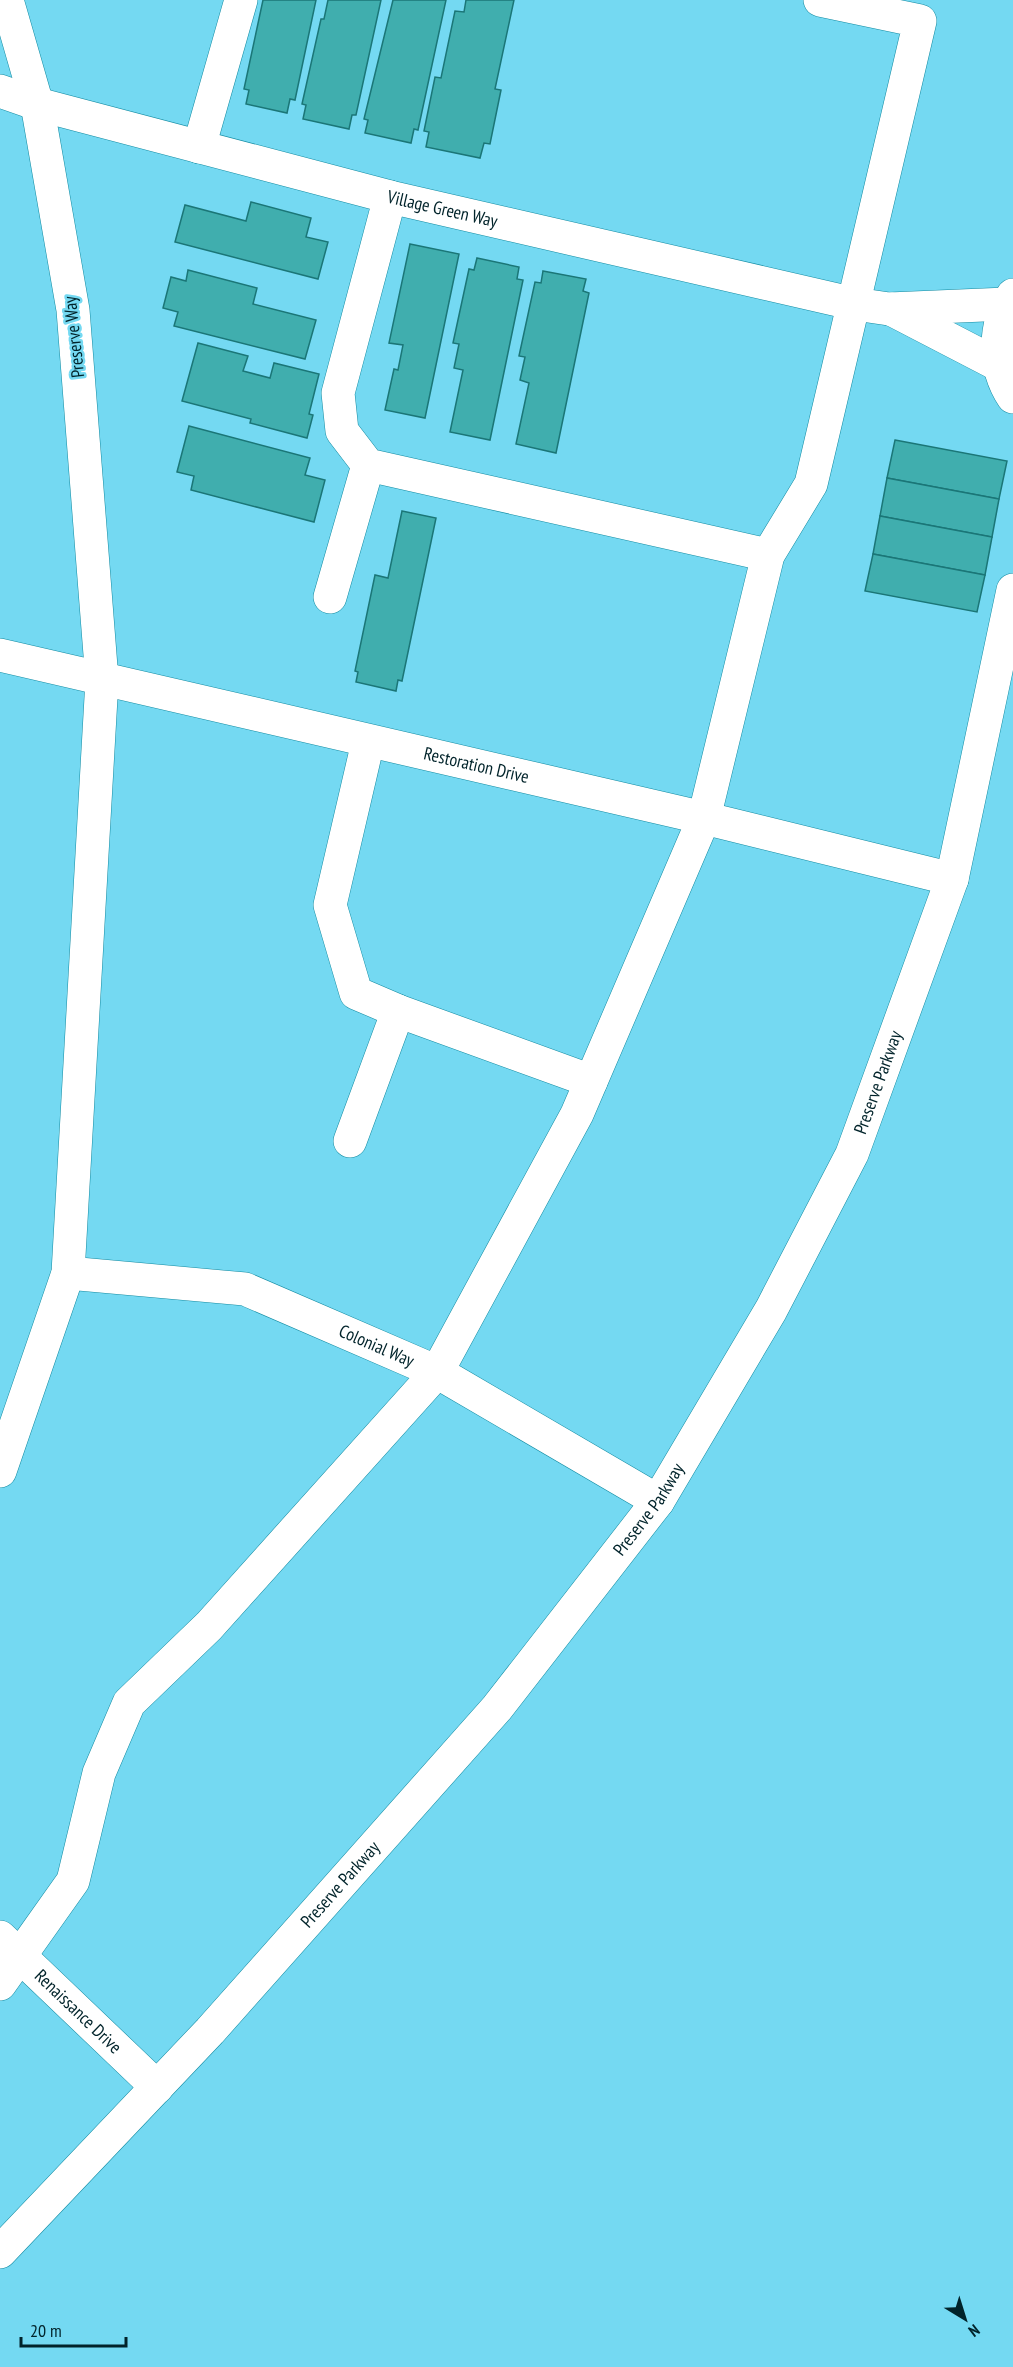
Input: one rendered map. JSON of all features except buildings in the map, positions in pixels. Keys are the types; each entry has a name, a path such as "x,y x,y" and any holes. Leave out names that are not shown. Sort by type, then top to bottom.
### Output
{"street":[{"name":"Preserve Way","path":"0,1471 68,1273 102,680 73,310 38,104 7,0"},
{"path":"199,147 241,0"},
{"path":"0,1984 11,1947 74,1881 99,1773 129,1703 209,1626 437,1372 577,1114 704,818 768,555 811,484 920,21 820,0"},
{"name":"Village Green Way","path":"0,91 38,104 390,197 855,304 889,309 1010,300"},
{"path":"390,197 339,393 342,432 368,465 768,555"},
{"path":"1010,300 998,334 999,364 1006,386 1013,397"},
{"name":"Village Green Way","path":"889,309 999,364"},
{"path":"330,597 368,465"},
{"name":"Preserve Parkway","path":"0,2252 264,1972 497,1708 658,1501 771,1310 852,1154 952,879 1013,595"},
{"name":"Restoration Drive","path":"0,655 704,818 952,879"},
{"path":"368,742 330,905 356,993 398,1011 591,1081"},
{"path":"350,1141 398,1011"},
{"name":"Colonial Way","path":"68,1273 245,1289 437,1372 658,1501"},
{"name":"Renaissance Drive","path":"11,1947 157,2087"}]}
